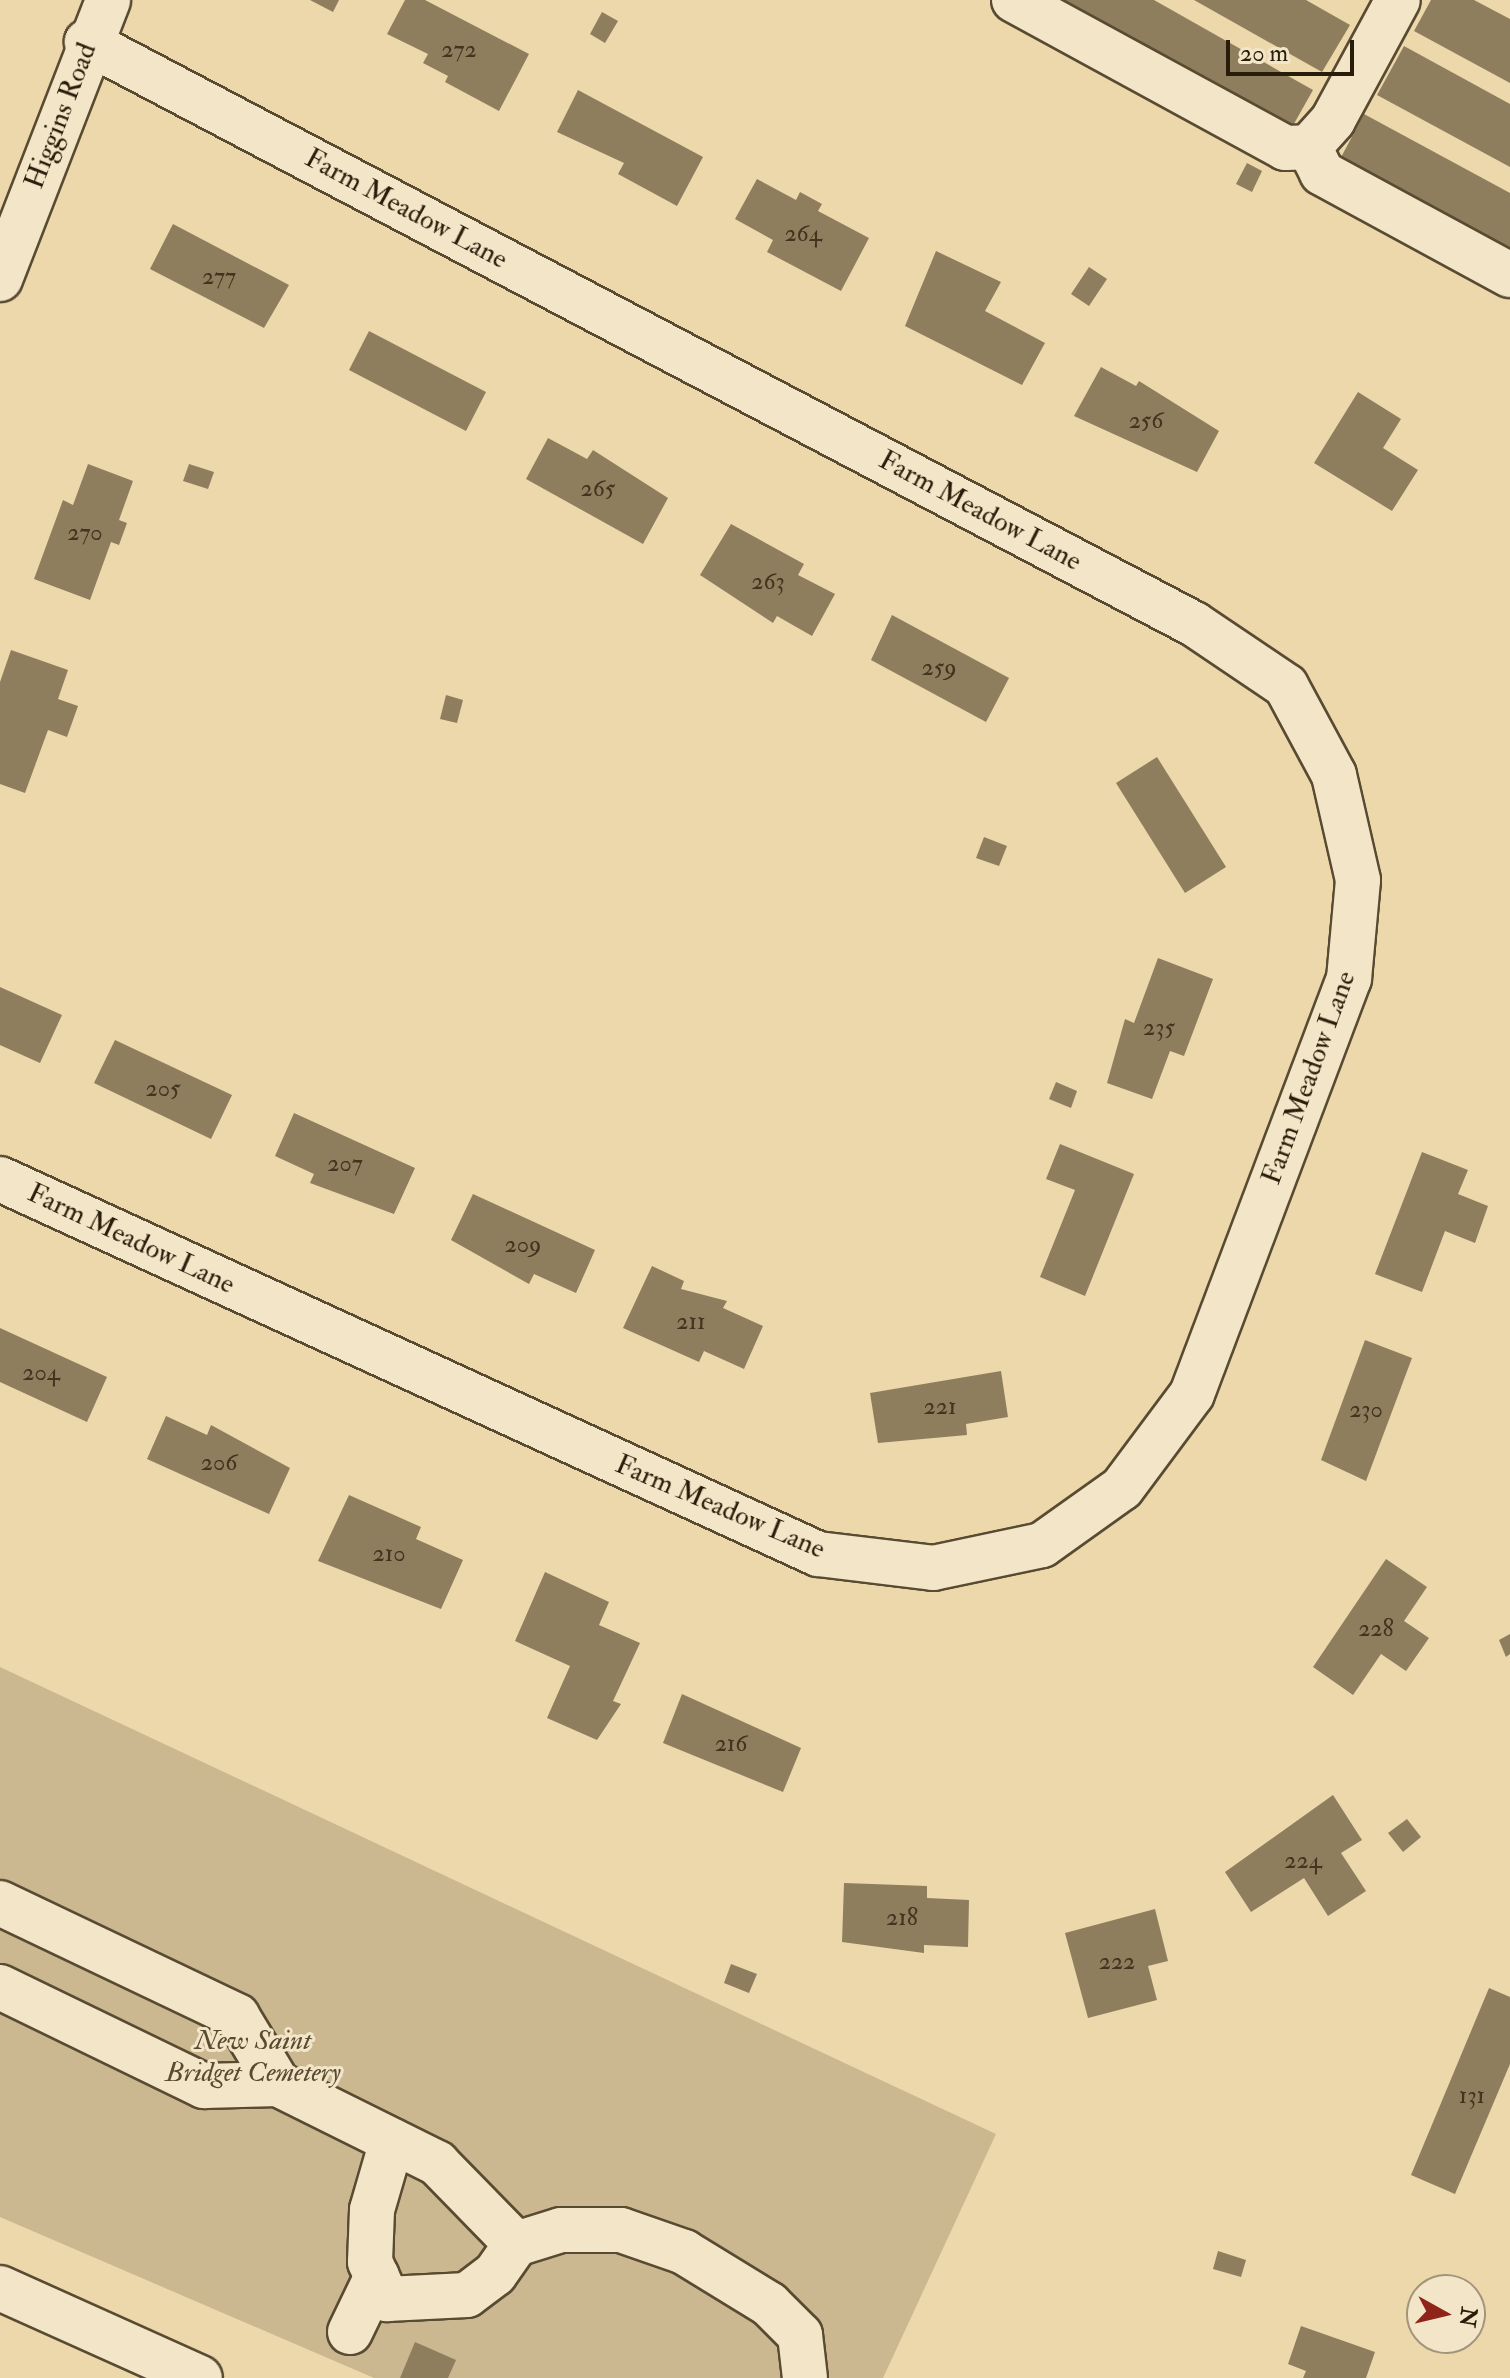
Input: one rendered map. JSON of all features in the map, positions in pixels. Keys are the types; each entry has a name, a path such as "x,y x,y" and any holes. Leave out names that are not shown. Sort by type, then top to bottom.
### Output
{"street":[{"name":"Higgins Road","path":"0,279 87,42 108,0"},
{"path":"1014,0 1285,148 1309,147 1333,120 1398,0"},
{"name":"Farm Meadow Lane","path":"0,1179 818,1554 933,1568 1042,1545 1122,1488 1192,1394 1349,979 1358,880 1334,775 1286,686 1194,624 87,42"},
{"path":"1309,147 1322,173 1510,275"},
{"path":"0,1903 237,2016 278,2084"},
{"path":"0,1987 204,2086 278,2084 437,2163 516,2244"},
{"path":"392,2141 372,2210 377,2276 387,2299 467,2295 495,2274 516,2244 561,2230 621,2230 684,2252 769,2304 800,2335 805,2378"},
{"path":"350,2332 377,2276"},
{"path":"0,2288 200,2378"}],"green space":[{"name":"New Saint Bridget Cemetery","path":"0,1667 996,2134 883,2378 374,2378 0,2217"}],"building":[{"path":"310,0 339,0 333,12"},
{"path":"405,0 425,0 529,54 499,111 445,82 448,76 423,63 428,54 387,34"},
{"path":"1040,0 1154,0 1313,90 1286,138"},
{"path":"1194,0 1306,0 1350,25 1322,72"},
{"path":"1431,0 1474,0 1510,19 1510,83 1414,31"},
{"path":"602,12 618,21 605,43 590,34"},
{"path":"1404,46 1510,104 1510,167 1377,95"},
{"path":"578,90 703,157 677,206 618,174 624,163 557,132"},
{"path":"1364,114 1510,193 1510,256 1338,163"},
{"path":"1247,163 1262,171 1252,192 1236,184"},
{"path":"757,179 796,200 800,192 822,204 818,211 869,238 841,291 767,252 773,240 735,219"},
{"path":"173,224 289,285 264,328 150,269"},
{"path":"936,251 1001,282 985,311 1045,343 1022,385 905,326"},
{"path":"1089,267 1107,279 1089,306 1071,294"},
{"path":"369,331 486,392 466,431 349,370"},
{"path":"1101,367 1136,386 1139,381 1219,431 1197,472 1074,416"},
{"path":"1358,392 1401,419 1383,448 1418,470 1392,511 1314,463"},
{"path":"548,438 587,459 593,450 668,498 643,544 526,479"},
{"path":"88,464 133,481 119,520 127,523 119,545 111,542 90,600 34,579 63,500 73,505"},
{"path":"189,464 214,472 208,489 183,481"},
{"path":"731,524 804,564 798,575 835,594 812,636 777,616 773,623 700,575"},
{"path":"892,615 1009,678 986,722 871,660"},
{"path":"11,650 68,670 58,699 78,706 67,737 48,730 25,793 0,784 0,682"},
{"path":"446,695 463,700 457,723 440,719"},
{"path":"1157,757 1226,867 1185,893 1116,783"},
{"path":"984,837 1007,846 999,866 976,858"},
{"path":"1158,958 1213,979 1184,1056 1170,1051 1152,1099 1107,1083 1125,1019 1134,1023"},
{"path":"0,987 62,1015 40,1063 0,1045"},
{"path":"115,1040 232,1095 211,1139 94,1083"},
{"path":"1056,1082 1077,1091 1071,1108 1049,1099"},
{"path":"294,1113 415,1168 394,1214 310,1183 314,1174 275,1156"},
{"path":"1060,1144 1134,1174 1085,1296 1040,1277 1075,1190 1046,1179"},
{"path":"1422,1152 1468,1170 1458,1194 1488,1206 1475,1243 1445,1231 1422,1292 1375,1274"},
{"path":"473,1194 595,1250 576,1293 534,1274 529,1284 451,1240"},
{"path":"652,1266 684,1281 681,1289 727,1301 723,1308 763,1326 744,1369 704,1351 699,1362 623,1328"},
{"path":"0,1328 107,1377 87,1422 0,1382"},
{"path":"1365,1340 1412,1358 1366,1481 1321,1460"},
{"path":"1001,1371 1008,1417 966,1424 967,1435 878,1443 870,1393"},
{"path":"166,1416 207,1435 211,1425 290,1468 269,1514 147,1459"},
{"path":"349,1495 421,1527 416,1539 463,1560 441,1609 318,1561"},
{"path":"1386,1559 1427,1587 1404,1621 1429,1638 1406,1671 1381,1654 1353,1695 1313,1667"},
{"path":"545,1572 609,1602 599,1625 640,1643 613,1701 621,1704 597,1740 547,1718 570,1666 515,1641"},
{"path":"1510,1634 1510,1654 1506,1657 1499,1640"},
{"path":"682,1694 801,1748 783,1792 663,1743"},
{"path":"1333,1795 1362,1840 1341,1853 1366,1891 1328,1916 1304,1878 1251,1912 1225,1872"},
{"path":"1407,1819 1421,1837 1403,1852 1388,1833"},
{"path":"844,1883 927,1886 927,1898 969,1900 968,1947 924,1945 924,1953 842,1942"},
{"path":"1155,1909 1168,1961 1148,1966 1157,2000 1088,2018 1065,1933"},
{"path":"731,1964 757,1974 749,1993 724,1983"},
{"path":"1489,1988 1510,1997 1510,2064 1455,2194 1411,2175"},
{"path":"1218,2251 1246,2260 1241,2277 1213,2269"},
{"path":"1301,2326 1375,2352 1366,2378 1303,2378 1306,2371 1288,2364"},
{"path":"415,2342 456,2360 448,2378 400,2378"}]}
